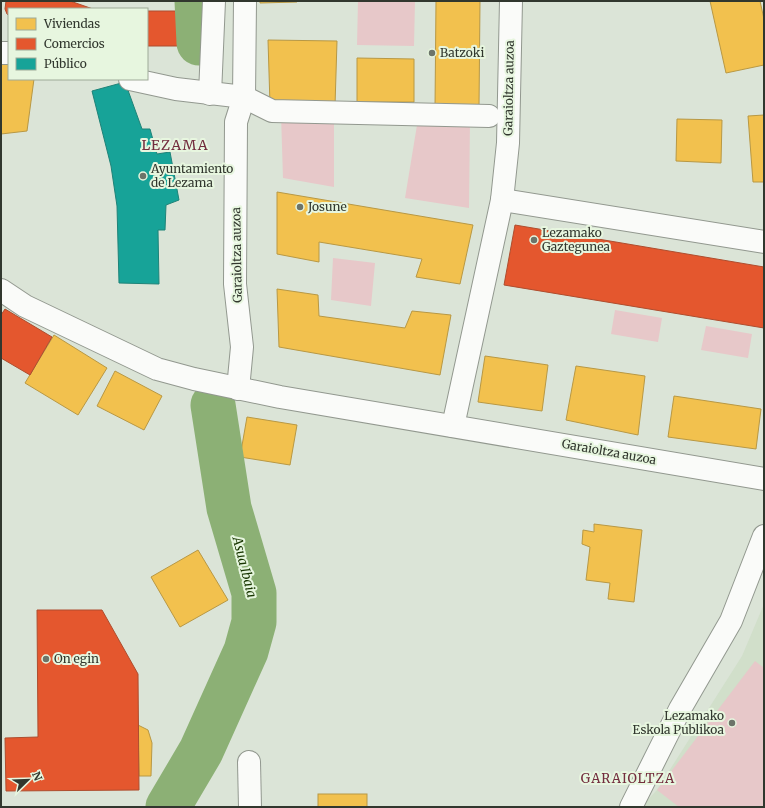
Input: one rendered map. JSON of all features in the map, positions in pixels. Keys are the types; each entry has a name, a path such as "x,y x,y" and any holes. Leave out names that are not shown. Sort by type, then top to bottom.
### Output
{"street":[{"path":"210,94 214,1"},
{"name":"Garaioltza auzoa","path":"238,389 242,347 235,284 236,122 244,97 245,1"},
{"name":"Garaioltza auzoa","path":"454,426 502,200 508,143 511,1"},
{"path":"135,80 176,89 244,97 272,111 489,116"},
{"path":"502,200 764,242"},
{"name":"Garaioltza auzoa","path":"1,290 24,306 157,369 238,389 764,479"},
{"path":"631,807 680,710 731,621 764,536"},
{"path":"249,762 250,807"}],"shaded area":[{"path":"358,1 415,1 414,46 357,45"},
{"path":"281,115 334,116 334,187 283,178"},
{"path":"418,119 470,120 469,208 405,198"},
{"path":"333,258 375,263 371,306 331,300"},
{"path":"615,310 662,318 658,342 611,334"},
{"path":"706,326 752,334 748,358 701,350"},
{"name":"Lezamako Eskola Publikoa","path":"764,604 764,807 641,807 657,790 742,656"},
{"name":"Lezamako Eskola Publikoa","path":"755,661 764,668 764,807 679,807 657,790"}],"building: Viviendas":[{"path":"260,1 297,1 297,2 260,3"},
{"path":"436,1 480,1 479,107 435,107"},
{"path":"710,1 760,1 764,19 764,65 726,73"},
{"path":"268,40 337,41 335,106 270,105"},
{"path":"357,58 414,59 414,102 357,102"},
{"path":"1,62 8,62 8,80 34,80 27,131 1,134"},
{"path":"764,115 764,182 753,182 748,116"},
{"path":"677,119 722,120 721,163 676,161"},
{"path":"277,192 473,225 460,284 416,277 422,259 319,242 319,262 277,254"},
{"path":"277,289 318,295 319,316 405,328 412,311 451,315 440,375 279,347"},
{"path":"54,335 107,368 78,415 25,383"},
{"path":"485,356 548,365 542,411 478,402"},
{"path":"576,366 645,376 638,435 566,420"},
{"path":"115,371 162,396 144,430 97,406"},
{"path":"674,396 761,409 756,449 668,437"},
{"path":"247,417 297,425 290,465 240,457"},
{"path":"594,524 642,530 634,602 608,599 610,583 586,580 590,547 582,544 583,530 594,532"},
{"path":"198,550 228,600 180,627 151,577"},
{"path":"138,725 148,730 152,743 151,776 139,776"},
{"path":"318,794 367,794 367,807 318,807"}],"building: Comercios":[{"path":"6,1 70,1 90,8 8,8 8,15 5,9"},
{"path":"148,11 181,11 180,46 148,46"},
{"path":"515,225 764,267 764,328 504,285"},
{"path":"5,309 52,337 30,375 1,358 1,315"},
{"path":"37,610 102,610 138,674 139,790 6,791 5,738 38,737"}],"building: Público":[{"name":"Ayuntamiento de Lezama","path":"125,82 142,129 150,129 157,154 170,152 179,200 166,205 165,230 158,230 159,284 119,283 117,206 111,166 92,91"}],"waterway":[{"name":"Asua Ibaia","path":"197,1 199,43"},
{"name":"Asua Ibaia","path":"168,807 201,751 246,651 254,622 254,593 229,508 213,405"}],"place":[{"name":"Batzoki","path":"432,53"},
{"name":"Ayuntamiento de Lezama","path":"143,176"},
{"name":"Josune","path":"300,207"},
{"name":"Lezamako Gaztegunea","path":"534,240"},
{"name":"On egin","path":"46,659"},
{"name":"Lezamako Eskola Publikoa","path":"732,723"}],"district":[{"name":"LEZAMA","path":"175,145"},
{"name":"GARAIOLTZA","path":"628,778"}]}
